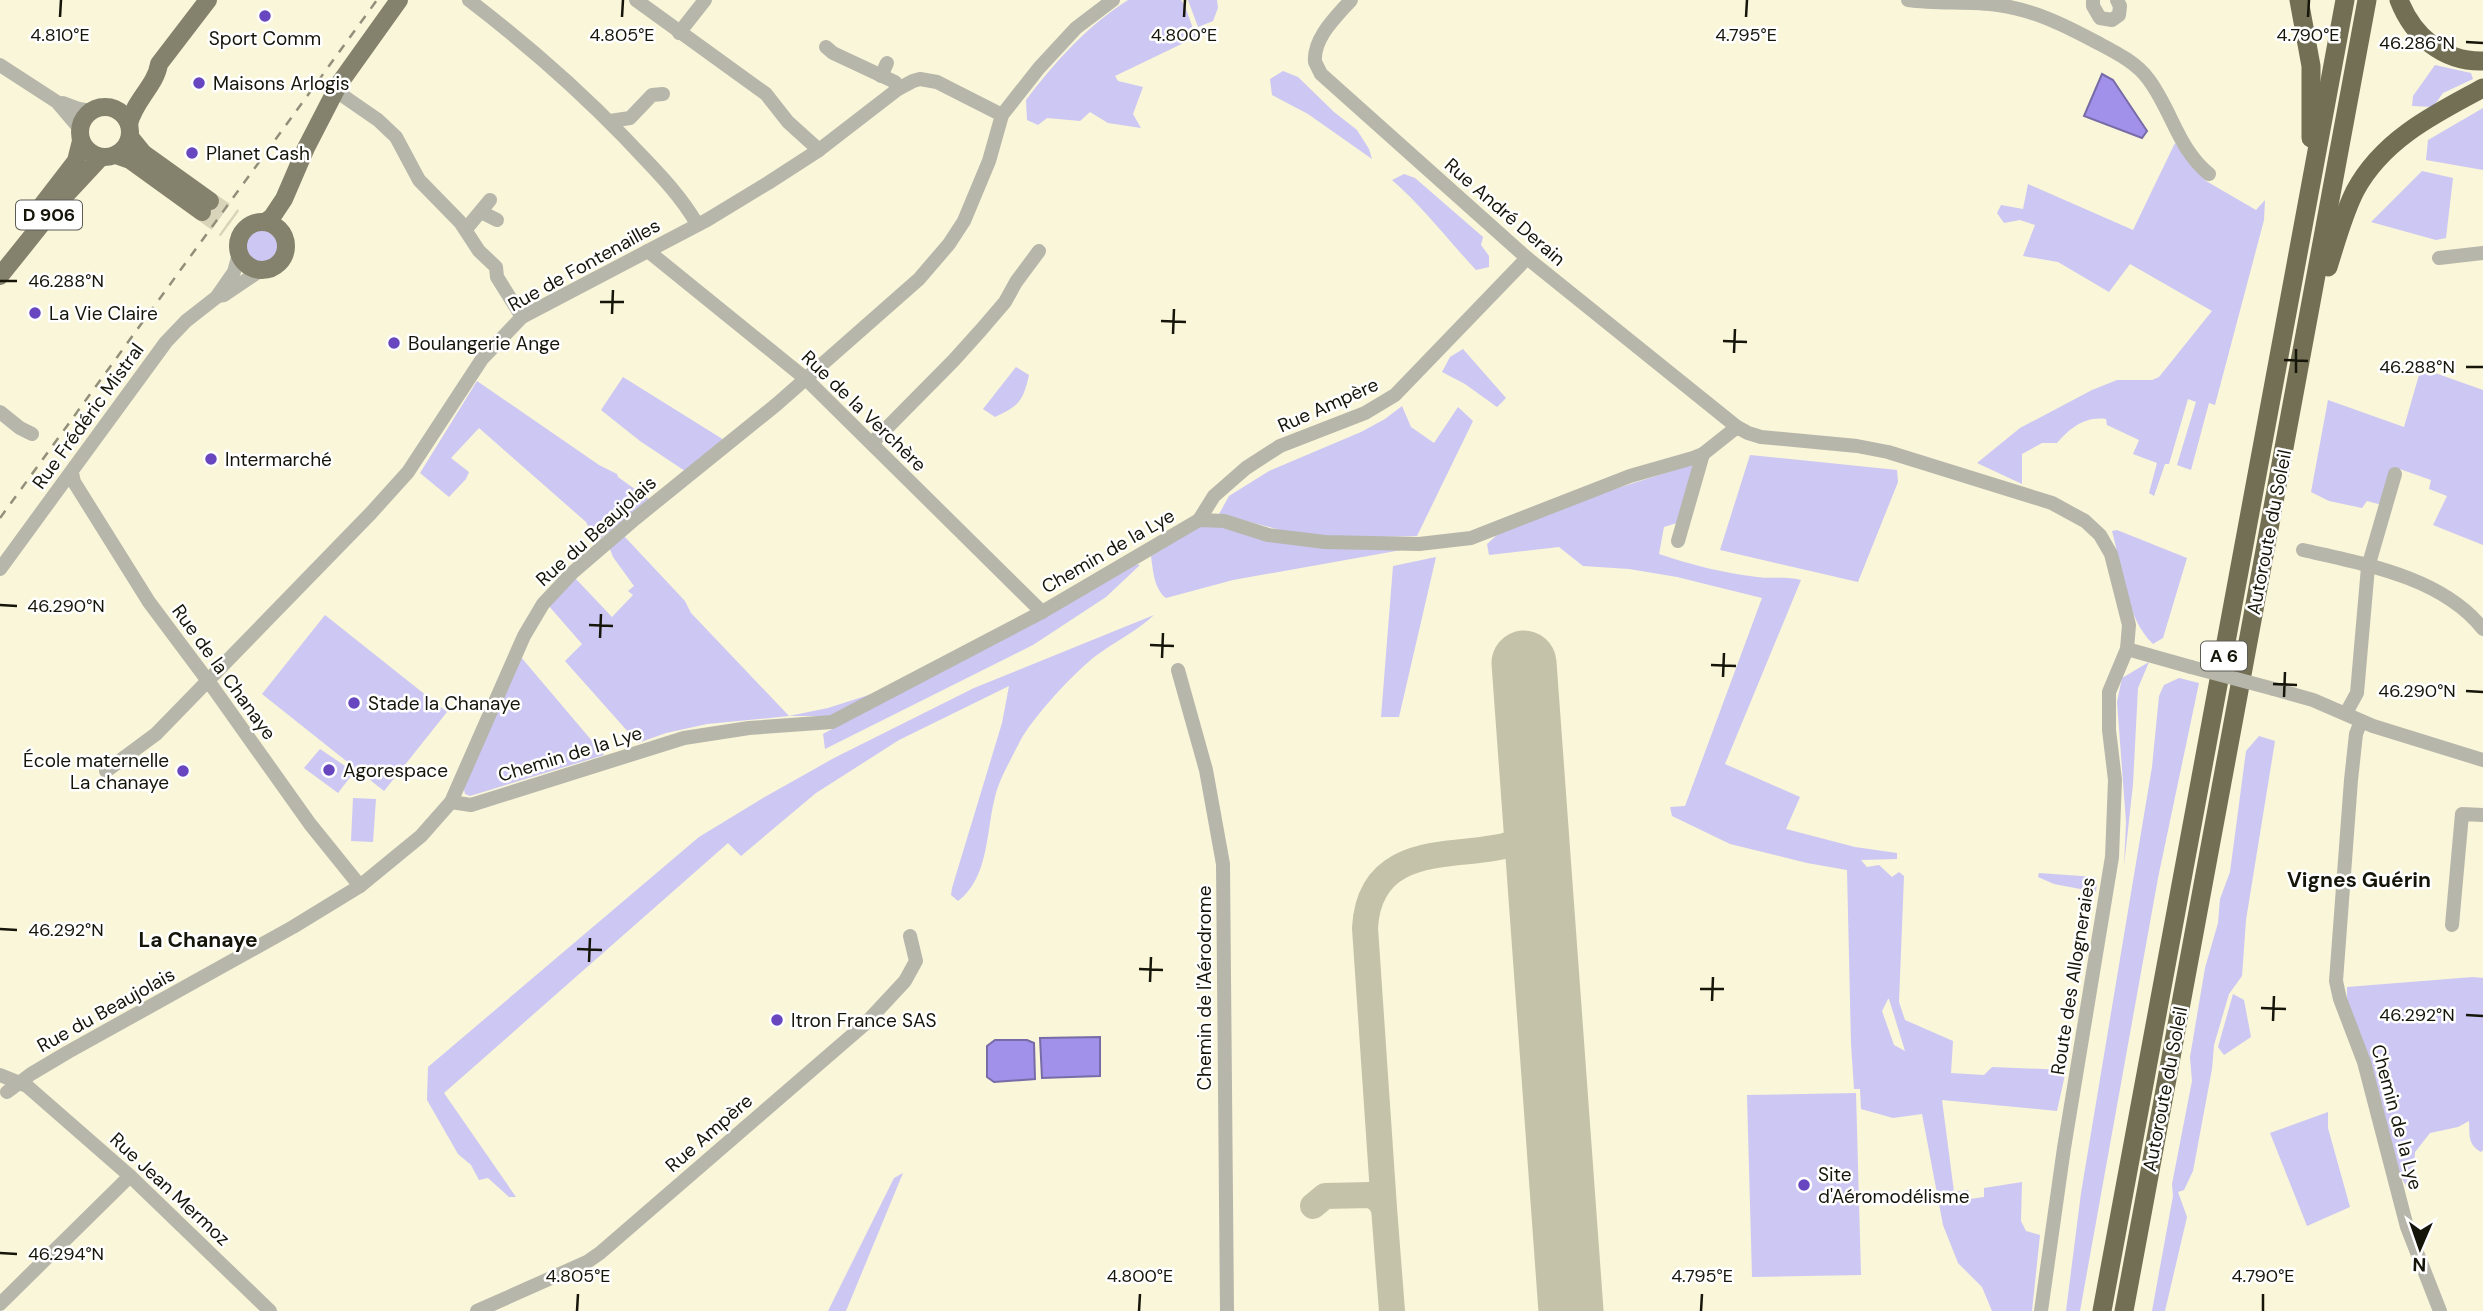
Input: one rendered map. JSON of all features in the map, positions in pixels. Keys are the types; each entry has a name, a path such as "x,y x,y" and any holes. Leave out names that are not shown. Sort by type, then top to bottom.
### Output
{"highway":[{"path":"2299,0 2311,66 2309,193"},
{"name":"Autoroute du Soleil","path":"2102,1311 2345,0"},
{"name":"Autoroute du Soleil","path":"2124,1311 2367,0"},
{"path":"2399,0 2413,27 2430,44 2449,55 2468,61 2483,61"},
{"path":"2308,317 2327,271 2346,212 2368,171 2380,156 2420,123 2483,88"}],"main road":[{"path":"109,156 126,146 134,107 158,73 159,64 208,0"},
{"path":"244,224 272,217 284,200 336,90 399,0"},
{"path":"111,108 124,99 150,67 159,64"},
{"path":"101,107 111,108 122,114 143,153 206,206 130,160 87,150 81,135 84,119 91,111 101,107"},
{"path":"244,224 238,249 247,264 261,271 272,269 282,261 290,210 321,117"},
{"name":"D 906","path":"0,261 76,161 81,135"},
{"name":"D 906","path":"0,276 60,201 109,156"},
{"path":"244,224 276,226 285,236"}],"street":[{"path":"469,0 485,5 610,121 683,200 697,224"},
{"path":"636,0 766,94 788,122 819,150"},
{"path":"679,33 705,0"},
{"name":"Rue du Beaujolais","path":"4,1092 68,1052 293,928 360,886 421,836 451,802 524,636 543,604 572,573 806,379 919,279 949,244 964,221 989,161 1002,116 1039,68 1076,28 1113,0"},
{"name":"Rue André Derain","path":"1351,0 1325,30 1318,44 1315,62 1321,74 1527,258 1737,427"},
{"path":"1908,0 1938,4 1997,5 2036,13 2107,48 2140,68 2159,94 2185,149 2209,174"},
{"path":"2093,0 2093,6 2100,18 2112,20 2119,15 2120,6 2117,0"},
{"path":"826,47 884,70 898,89"},
{"path":"0,65 57,102 91,111"},
{"name":"Rue de Fontenailles","path":"106,771 156,734 372,513 408,472 482,359 522,317 648,251 768,183 819,150 898,89 913,81 920,79 937,82 1002,116"},
{"path":"336,90 397,137 419,180 466,229 479,251 496,267 497,277 522,317"},
{"path":"610,121 630,118 652,95 663,94"},
{"path":"57,102 81,135"},
{"path":"466,229 485,206 497,220"},
{"name":"Rue Frédéric Mistral","path":"218,296 234,272 238,249"},
{"name":"Rue de la Verchère","path":"648,251 806,379 1042,612"},
{"path":"872,443 981,330 1039,251"},
{"path":"2439,258 2483,253"},
{"name":"Rue Ampère","path":"1199,520 1214,496 1247,468 1280,446 1364,413 1395,395 1527,258"},
{"name":"Rue Frédéric Mistral","path":"0,569 166,342 186,321 218,296 224,295 261,271"},
{"path":"0,412 32,434"},
{"path":"1737,427 1761,437 1857,446 1916,460 2052,503 2085,521 2101,535 2111,554 2129,625 2127,649 2313,700 2361,721 2483,760"},
{"name":"Chemin de la Lye","path":"451,802 471,805 693,737 749,727 832,722 1042,612 1199,520 1214,519 1268,535 1325,542 1419,544 1452,541 1494,531 1618,481 1703,454 1737,427"},
{"path":"1678,541 1703,454"},
{"name":"Rue de la Chanaye","path":"72,472 74,482 149,602 310,824 360,886"},
{"path":"2346,713 2357,693 2368,567 2395,474"},
{"path":"2303,551 2417,582 2456,603 2483,629"},
{"name":"Route des Allogneraies","path":"2041,1311 2064,1148 2112,857 2115,780 2109,730 2109,692 2127,649"},
{"name":"Chemin de l'Aérodrome","path":"1178,670 1206,770 1223,864 1227,1311"},
{"name":"Chemin de la Lye","path":"2361,721 2356,734 2351,780 2336,981 2340,999 2364,1062 2407,1227 2440,1311"},
{"path":"2452,925 2462,814 2483,815"},
{"name":"Rue Ampère","path":"477,1311 587,1262 610,1245 865,1024 905,981 916,961 910,936"},
{"name":"Rue Jean Mermoz","path":"0,1076 20,1082 130,1176 270,1311"},
{"name":"Rue Jean Mermoz","path":"4,1092 39,1098"},
{"path":"0,1304 130,1176"}],"shaded area":[{"path":"1128,0 1181,0 1196,37 1115,76 1118,81 1143,87 1133,114 1141,128 1108,123 1090,112 1080,121 1047,118 1038,125 1027,120 1026,100 1048,72 1085,33"},
{"path":"1188,0 1217,0 1218,8 1213,21 1198,27"},
{"path":"2435,65 2471,73 2473,79 2443,93 2433,107 2412,106 2413,96"},
{"path":"1283,71 1298,77 1357,130 1372,159 1308,114 1272,95 1270,79"},
{"path":"2102,74 2113,80 2147,131 2142,138 2084,116"},
{"path":"2483,108 2483,170 2426,160 2428,140"},
{"path":"2175,143 2206,181 2256,210 2265,200 2264,220 2215,405 2209,403 2191,470 2177,465 2196,402 2188,399 2169,464 2165,464 2154,496 2149,493 2157,463 2133,454 2139,440 2107,425 2106,419 2085,421 2067,432 2057,443 2042,443 2022,454 2022,484 1977,463 2020,428 2092,390 2117,380 2152,380 2159,377 2212,311 2130,264 2109,292 2058,262 2023,256 2035,225 2020,220 2004,223 1997,213 2001,205 2023,209 2028,184 2133,230"},
{"path":"2422,171 2453,178 2446,238 2436,240 2371,222"},
{"path":"1404,174 1415,178 1483,237 1481,245 1489,256 1489,267 1476,270 1425,212 1392,180"},
{"path":"262,228 275,233 280,246 275,259 262,264 249,259 244,246 249,233"},
{"path":"1463,349 1506,398 1497,407 1465,384 1442,372 1450,357"},
{"path":"1016,367 1029,375 1025,391 1015,406 995,417 983,409"},
{"path":"2421,368 2483,390 2483,545 2433,525 2447,496 2429,489 2431,480 2394,467 2382,505 2367,501 2362,508 2329,501 2311,492 2328,400 2404,427"},
{"path":"623,377 724,440 685,471 640,441 601,410"},
{"path":"477,381 599,465 617,474 650,500 596,542 586,522 479,428 451,458 469,472 449,497 420,473"},
{"path":"1402,406 1411,427 1434,443 1458,407 1473,421 1417,536 1342,538 1296,534 1219,514 1229,496 1269,471 1361,432"},
{"path":"1750,455 1897,470 1898,482 1858,582 1720,550"},
{"path":"1694,464 1680,522 1664,527 1659,554 1732,573 1801,580 1725,764 1800,797 1786,829 1855,847 1897,853 1897,859 1861,860 1867,867 1879,865 1892,877 1899,872 1904,876 1899,1002 1905,1020 1953,1041 1951,1073 1984,1075 1992,1067 2066,1070 2057,1111 1942,1100 1954,1192 1968,1190 1970,1199 1984,1197 1984,1188 2022,1182 2021,1221 2026,1231 2040,1235 2032,1311 1992,1311 1982,1287 1958,1263 1943,1225 1922,1114 1893,1118 1861,1109 1860,1089 1854,1089 1851,1044 1847,870 1730,844 1672,816 1670,807 1685,806 1762,598 1677,577 1629,569 1583,566 1559,547 1489,555 1487,544 1497,535 1583,499","holes":["1889,999 1905,1051 1894,1045 1882,1011"]},
{"path":"1202,525 1407,549 1233,580 1166,598 1153,573 1151,556"},
{"path":"2117,530 2187,558 2163,638 2153,644 2136,620 2130,606 2112,531"},
{"path":"624,536 685,601 691,613 789,716 707,724 666,733 638,743 565,661 582,644 548,605 575,578 612,617 633,595 628,591 634,586 610,549"},
{"path":"1436,557 1399,717 1381,717 1393,566"},
{"path":"1136,564 1140,565 1106,597 1033,645 825,749 823,734"},
{"name":"Stade la Chanaye","path":"325,615 447,712 384,791 262,694"},
{"path":"1154,615 1088,662 1033,721 997,790 985,853 976,880 958,901 951,895 952,888 1002,723 1009,686 899,740 816,793 741,856 728,843 444,1093 516,1197 509,1197 488,1178 479,1180 471,1165 458,1154 427,1100 428,1067 699,837 834,758 974,688"},
{"path":"520,656 604,755 470,796 465,794 463,785"},
{"path":"2149,662 2138,688 2133,784 2124,866 2126,822 2117,702 2122,678"},
{"path":"2179,678 2199,683 2158,878 2080,1311 2066,1311 2081,1193 2152,767 2159,696 2164,685"},
{"path":"875,693 830,716 789,716 828,708"},
{"path":"2259,736 2275,741 2246,920 2242,976 2229,994 2214,1045 2193,1171 2184,1190 2178,1192 2187,1217 2165,1311 2152,1311 2192,1081 2190,1057 2205,968 2218,923 2220,899 2230,872 2246,751"},
{"name":"Agorespace","path":"320,749 354,772 338,793 304,768"},
{"path":"353,798 376,799 373,842 351,841"},
{"path":"2039,873 2095,877 2096,892 2054,884 2038,877"},
{"path":"2483,978 2483,1150 2481,1152 2471,1142 2469,1121 2458,1127 2430,1133 2415,1152 2413,1182 2407,1188 2397,1169 2347,1000 2347,987"},
{"path":"2233,994 2244,1000 2251,1037 2224,1055 2218,1047"},
{"path":"1100,1037 1100,1076 1042,1078 1040,1038"},
{"path":"995,1040 1027,1040 1034,1043 1035,1079 994,1082 987,1077 987,1046"},
{"name":"Site d'Aéromodélisme","path":"1856,1093 1861,1275 1752,1277 1747,1095"},
{"path":"2328,1112 2328,1128 2350,1207 2307,1226 2270,1133"},
{"path":"903,1173 846,1311 828,1311 894,1178"}],"taxiway":[{"path":"1384,1208 1365,928 1373,893 1391,872 1416,860 1502,847 1523,839 1536,823"},
{"path":"1508,845 1525,849 1539,863"},
{"path":"1313,1206 1325,1196 1370,1195 1378,1199 1384,1208 1392,1311"}],"runway":[{"path":"1524,663 1571,1311"}],"tunnel":[{"path":"210,201 234,218"},
{"path":"202,212 226,229"}],"railway":[{"path":"0,518 377,0"}],"place":[{"name":"Sport Comm","path":"265,16"},
{"name":"Maisons Arlogis","path":"199,83"},
{"name":"Planet Cash","path":"192,153"},
{"name":"La Vie Claire","path":"35,313"},
{"name":"Boulangerie Ange","path":"394,343"},
{"name":"Intermarché","path":"211,459"},
{"name":"Stade la Chanaye","path":"354,703"},
{"name":"Agorespace","path":"329,770"},
{"name":"École maternelle La chanaye","path":"183,771"},
{"name":"Itron France SAS","path":"777,1020"},
{"name":"Site d'Aéromodélisme","path":"1804,1185"}],"district":[{"name":"Vignes Guérin","path":"2359,880"},
{"name":"La Chanaye","path":"198,940"}]}
